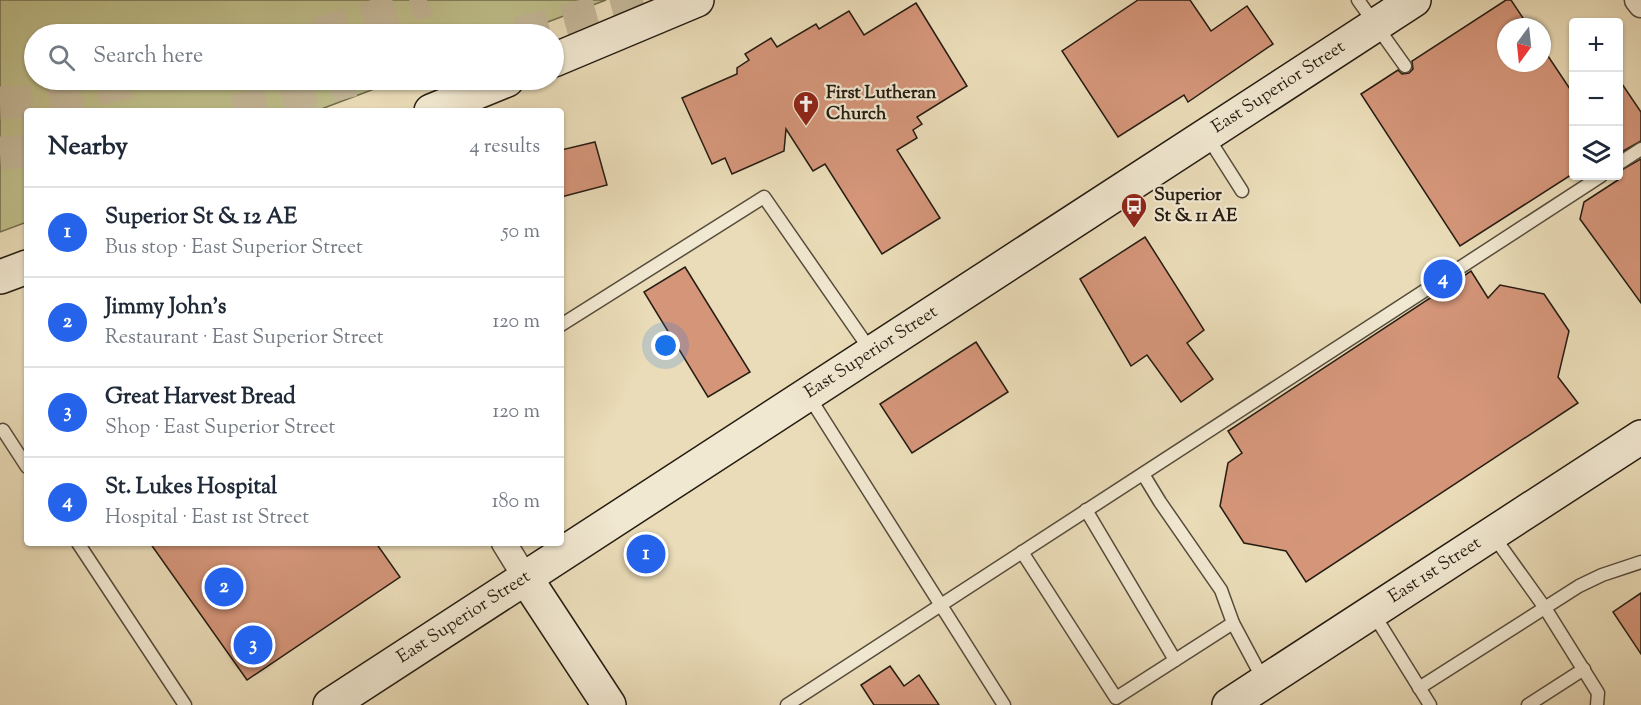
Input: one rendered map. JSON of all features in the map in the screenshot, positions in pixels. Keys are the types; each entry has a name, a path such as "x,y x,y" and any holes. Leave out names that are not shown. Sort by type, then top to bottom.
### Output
{"street":[{"path":"564,56 697,0"},
{"name":"East Superior Street","path":"340,702 525,578 1207,135 1366,13 1414,0"},
{"path":"1637,0 1641,5"},
{"path":"438,108 482,90"},
{"path":"0,277 24,268"},
{"name":"East 1st Street","path":"1229,705 1641,437"},
{"path":"506,546 609,705"}],"lane":[{"path":"1366,13 1405,66"},
{"path":"1207,135 1242,191"},
{"path":"1623,161 1641,149"},
{"path":"787,705 1595,180"},
{"path":"564,324 764,197 872,352"},
{"path":"808,394 1004,705"},
{"path":"3,430 24,462"},
{"path":"1143,474 1221,590 1233,623 1265,682"},
{"path":"1086,510 1175,660"},
{"path":"1492,534 1545,608 1584,669 1598,693 1597,705"},
{"path":"80,546 185,705"},
{"path":"1022,552 1116,698 1233,623"},
{"path":"1419,688 1579,586 1602,575 1641,562"},
{"path":"1373,612 1430,705"},
{"path":"1528,705 1584,669"}],"green space":[{"path":"0,0 606,0 542,24 24,24 24,90 372,90 324,108 24,108 24,223 0,232"}],"building":[{"path":"1138,0 1190,0 1211,31 1247,6 1273,44 1188,102 1184,95 1118,137 1062,51"},
{"path":"1506,0 1511,0 1523,18 1497,18 1497,72 1551,72 1551,60 1569,88 1569,176 1460,246 1361,94 1398,70 1402,74 1409,73 1413,69 1412,61"},
{"name":"First Lutheran Church","path":"916,3 967,86 917,117 922,124 913,130 917,138 897,150 940,218 882,254 825,164 813,171 786,129 784,151 732,174 725,158 712,164 682,98 737,74 737,68 749,60 745,54 771,38 777,47 816,24 819,29 849,11 864,35"},
{"path":"1623,85 1641,112 1641,141 1623,151"},
{"path":"595,142 607,185 564,196 564,149"},
{"path":"1641,159 1641,303 1580,219 1584,202 1618,180 1623,180 1623,169"},
{"path":"1145,237 1204,330 1187,343 1213,379 1181,402 1147,355 1131,366 1080,279"},
{"path":"685,267 750,372 708,397 644,292"},
{"path":"1471,271 1488,298 1500,285 1544,294 1569,331 1558,377 1578,403 1306,582 1286,551 1244,543 1220,506 1228,463 1242,453 1228,431"},
{"path":"976,342 1008,392 912,453 880,404"},
{"path":"152,546 378,546 400,577 247,680"},
{"path":"1641,593 1641,654 1613,612"},
{"path":"890,666 904,686 919,675 939,705 874,705 861,685"}],"tunnel":[{"path":"349,24 427,0"},
{"path":"554,24 643,0"},
{"path":"0,103 26,102 88,90"},
{"path":"246,108 315,90"},
{"path":"0,153 24,151"}],"place":[{"name":"First Lutheran Church","path":"806,127"},
{"name":"Superior St & 11 AE","path":"1134,229"},
{"name":"St. Lukes Hospital","path":"1443,279"},
{"name":"Superior St & 12 AE","path":"646,554"},
{"name":"Jimmy John's","path":"224,587"},
{"name":"Great Harvest Bread","path":"253,645"}]}
